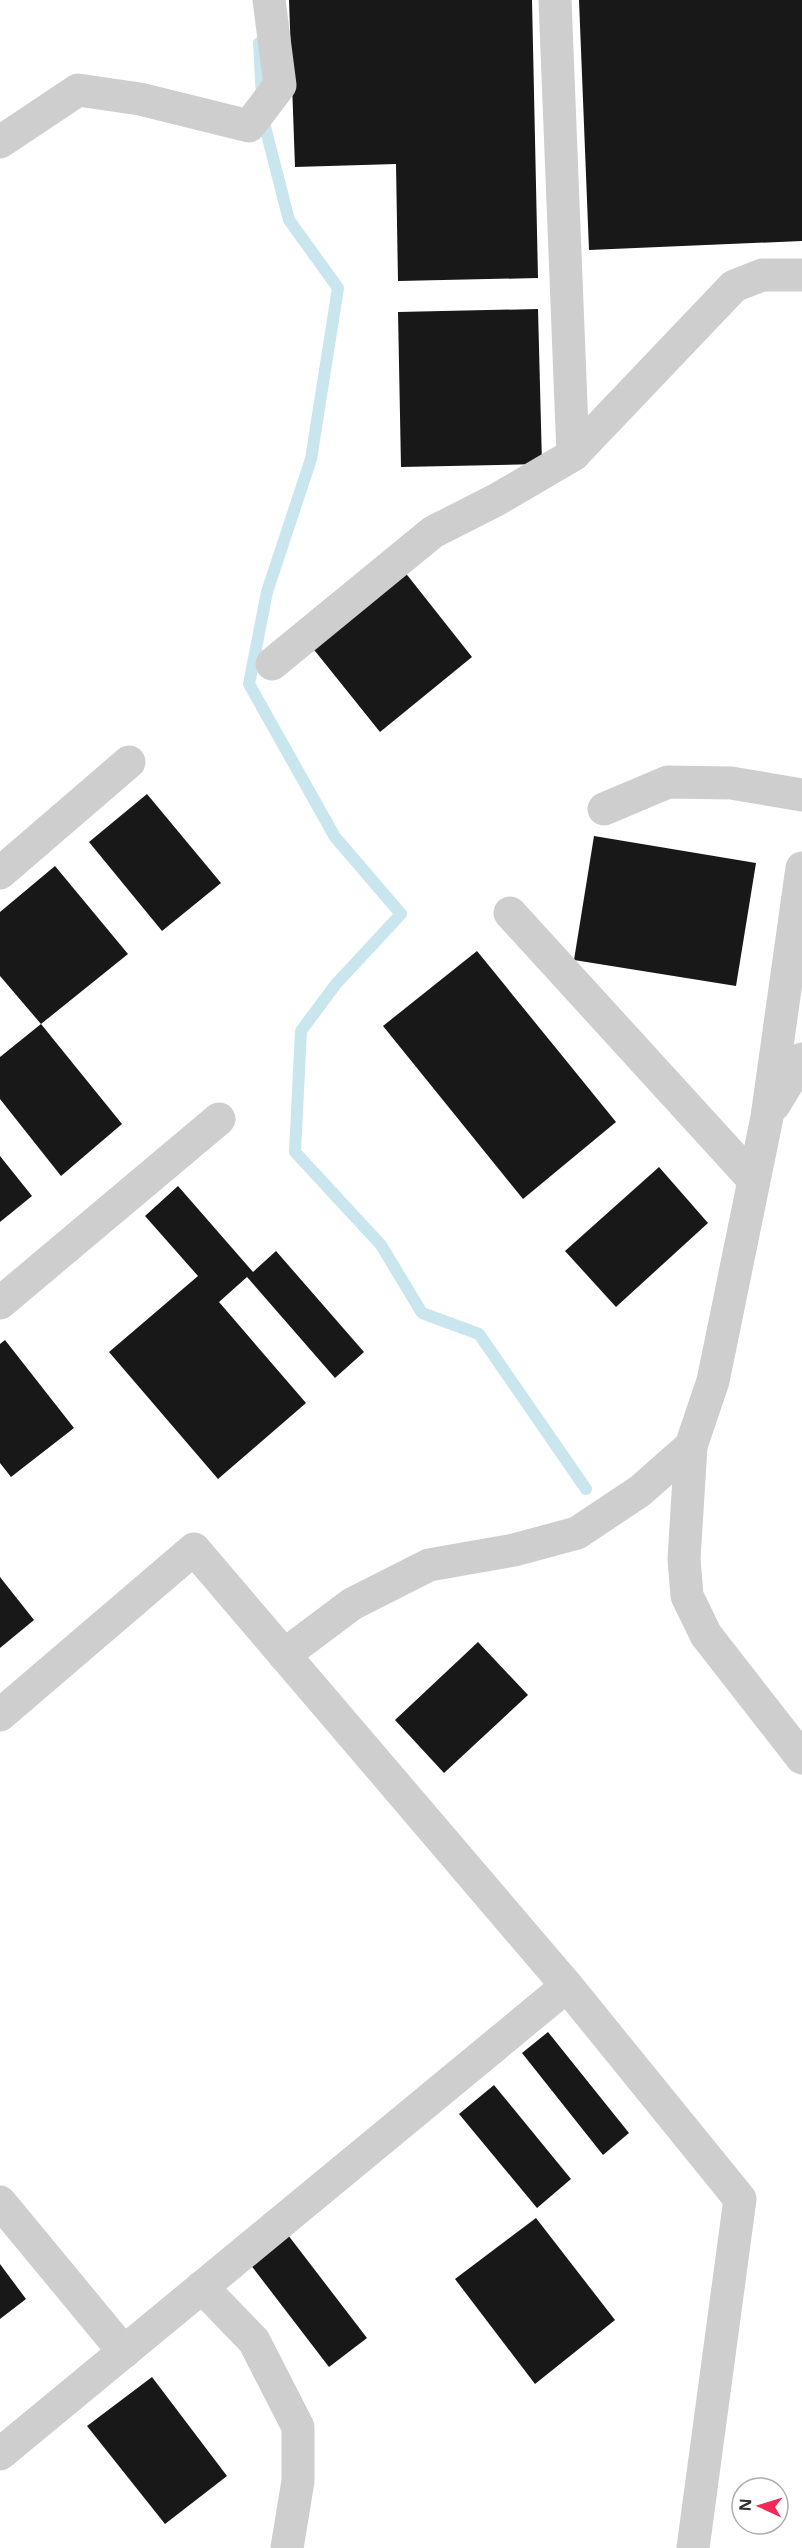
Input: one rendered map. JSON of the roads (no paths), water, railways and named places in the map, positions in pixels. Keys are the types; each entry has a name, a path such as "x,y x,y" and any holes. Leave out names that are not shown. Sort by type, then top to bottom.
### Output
{"street":[{"path":"0,142 78,90 140,99 249,126 280,85 269,0"},
{"path":"555,0 573,455"},
{"path":"272,664 433,532 496,500 573,455 734,286 762,275 802,275"},
{"path":"5,858 129,762"},
{"path":"604,809 668,782 731,783 802,795"},
{"path":"802,868 767,1117 752,1178 713,1381 691,1446 684,1559 687,1596 706,1635 802,1758"},
{"path":"510,913 752,1178"},
{"path":"767,1117 802,1059"},
{"path":"0,1303 219,1119"},
{"path":"284,1654 352,1604 429,1565 514,1550 577,1533 640,1491 691,1446"},
{"path":"0,1715 194,1549 567,1986 740,2199 693,2548"},
{"path":"0,2454 567,1986"},
{"path":"0,2202 124,2352"},
{"path":"202,2287 254,2341 298,2427 298,2481 287,2548"}],"waterway":[{"path":"259,43 262,98"},
{"path":"262,115 289,220 338,288 311,459 267,592 249,684 335,837 401,914 336,984 301,1031 295,1152 381,1245 422,1313 479,1334 586,1489"}]}
